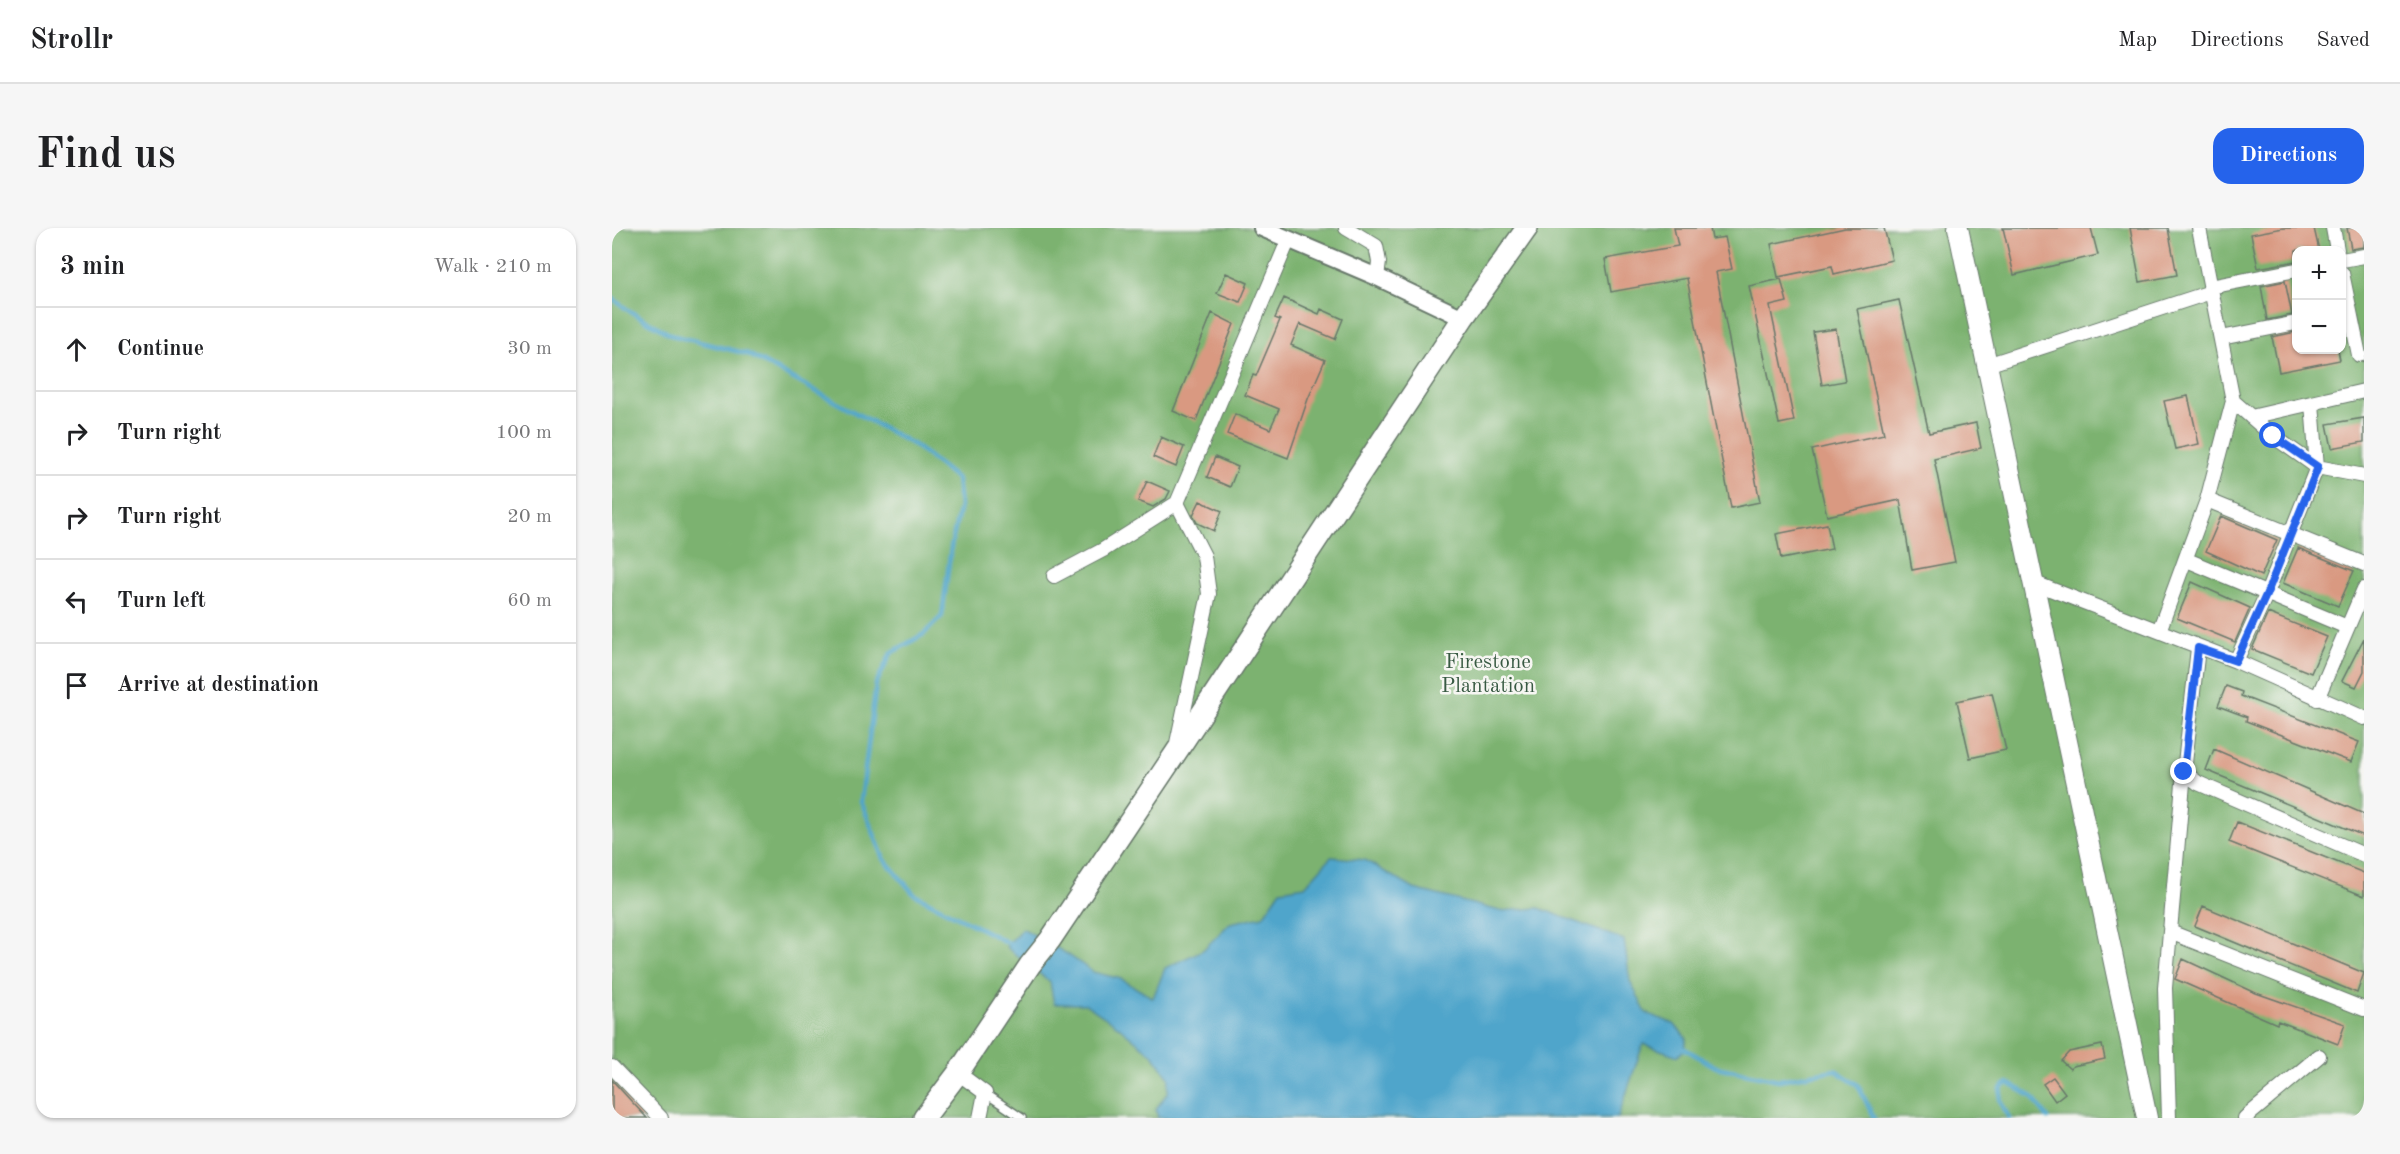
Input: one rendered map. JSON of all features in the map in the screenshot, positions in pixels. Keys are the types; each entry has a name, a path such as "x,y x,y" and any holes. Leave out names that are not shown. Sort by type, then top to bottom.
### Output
{"main road":[{"path":"924,1118 1030,965 1050,940 1463,318 1527,228"},
{"path":"1958,228 2147,1118"}],"street":[{"path":"1347,228 1376,246 1379,262 1377,277"},
{"path":"2159,631 2187,560 2207,500 2233,401 2199,228"},
{"path":"2333,228 2336,246"},
{"path":"1054,576 1103,550 1177,503 1277,233 1463,318"},
{"path":"2346,259 2364,256"},
{"path":"1987,365 2211,290 2292,271"},
{"path":"2359,355 2346,313 2364,309"},
{"path":"2221,338 2292,324"},
{"path":"2251,417 2364,391"},
{"path":"2233,401 2273,436 2318,467 2364,476"},
{"path":"2236,661 2267,593 2318,467 2312,403"},
{"path":"2207,500 2364,564"},
{"path":"1175,754 1209,594 1204,556 1177,503"},
{"path":"2187,560 2347,627"},
{"path":"2032,582 2236,661 2364,718"},
{"path":"2318,699 2364,589"},
{"path":"2169,1118 2165,988 2184,772 2198,648"},
{"path":"2184,772 2198,783 2364,855"},
{"path":"2170,932 2364,1009"},
{"path":"2245,1118 2319,1056"},
{"path":"612,1067 661,1118"},
{"path":"957,1073 985,1093 980,1118"}],"lane":[{"path":"985,1093 1022,1118"}],"green space":[{"name":"Firestone Plantation","path":"612,228 2364,228 2364,1118 612,1118"}],"water":[{"path":"1331,857 1365,860 1414,889 1500,911 1539,908 1624,940 1630,981 1646,1013 1674,1024 1687,1039 1684,1050 1678,1056 1643,1044 1618,1118 1158,1118 1156,1109 1168,1092 1169,1077 1154,1056 1119,1027 1085,1004 1054,1004 1050,982 1006,947 1022,928 1093,972 1121,979 1153,998 1165,968 1203,950 1230,923 1263,916 1281,890 1305,886"}],"building":[{"path":"1674,228 1710,228 1712,239 1725,237 1732,269 1716,272 1760,502 1731,508 1687,278 1611,292 1605,259 1678,246"},
{"path":"1845,228 1884,228 1892,260 1834,274 1832,266 1778,277 1771,244"},
{"path":"2003,228 2091,228 2098,255 2014,275"},
{"path":"2130,228 2168,228 2177,275 2140,282"},
{"path":"2283,228 2314,228 2318,246 2292,246 2292,262 2258,268 2251,234"},
{"path":"2347,228 2364,228 2364,247 2351,249"},
{"path":"1226,273 1248,283 1240,302 1217,293"},
{"path":"1781,279 1787,302 1770,306 1794,421 1779,424 1749,286"},
{"path":"2285,281 2292,315 2267,320 2261,286"},
{"path":"1284,298 1319,314 1321,309 1343,319 1335,339 1300,324 1291,345 1325,360 1308,399 1288,458 1227,434 1235,414 1270,429 1279,409 1245,395 1253,375 1256,376 1280,320 1275,318"},
{"path":"1899,300 1929,433 1976,423 1981,448 1934,459 1955,562 1912,570 1900,500 1827,516 1812,450 1884,434 1857,309"},
{"path":"1212,313 1234,324 1196,421 1173,411"},
{"path":"1836,329 1845,381 1822,385 1813,332"},
{"path":"2292,333 2292,354 2339,354 2340,360 2279,372 2272,337"},
{"path":"2188,396 2199,444 2175,449 2164,401"},
{"path":"2364,418 2364,442 2332,448 2327,424"},
{"path":"1161,437 1184,447 1176,467 1153,457"},
{"path":"1215,457 1238,467 1230,487 1207,477"},
{"path":"1147,481 1170,491 1166,499 1153,507 1138,501"},
{"path":"1200,501 1222,511 1214,531 1197,523 1193,515"},
{"path":"2221,516 2277,540 2261,576 2206,551"},
{"path":"1827,524 1832,549 1781,559 1776,534"},
{"path":"2298,548 2354,571 2338,606 2283,583"},
{"path":"2192,582 2250,608 2235,642 2177,618"},
{"path":"2268,613 2327,637 2311,673 2252,649"},
{"path":"2364,638 2364,671 2356,687 2342,681"},
{"path":"2226,686 2242,692 2241,696 2359,742 2351,762 2246,721 2247,717 2218,706"},
{"path":"1992,693 2006,750 1970,758 1957,701"},
{"path":"2214,749 2364,814 2364,836 2206,770"},
{"path":"2237,822 2364,873 2364,896 2229,842"},
{"path":"2203,906 2364,973 2357,993 2195,926"},
{"path":"2183,959 2256,993 2345,1024 2338,1044 2278,1021 2277,1024 2175,979"},
{"path":"2102,1045 2105,1059 2073,1066 2070,1069 2061,1061 2069,1052"},
{"path":"2053,1077 2065,1093 2055,1101 2043,1084"},
{"path":"612,1080 632,1102 647,1118 612,1118"}],"waterway":[{"path":"612,298 671,335 748,354 914,445 957,479 960,506 951,547 942,616 924,634 891,653 876,684 861,801 884,859 914,894 1014,946"},
{"path":"1680,1046 1716,1067 1779,1080 1835,1070 1858,1085 1874,1118"},
{"path":"2009,1118 2000,1100 2001,1088 2008,1083 2031,1096 2048,1118"}],"route":[{"path":"2184,772 2198,648 2236,661 2267,593 2318,467 2273,436"}]}
